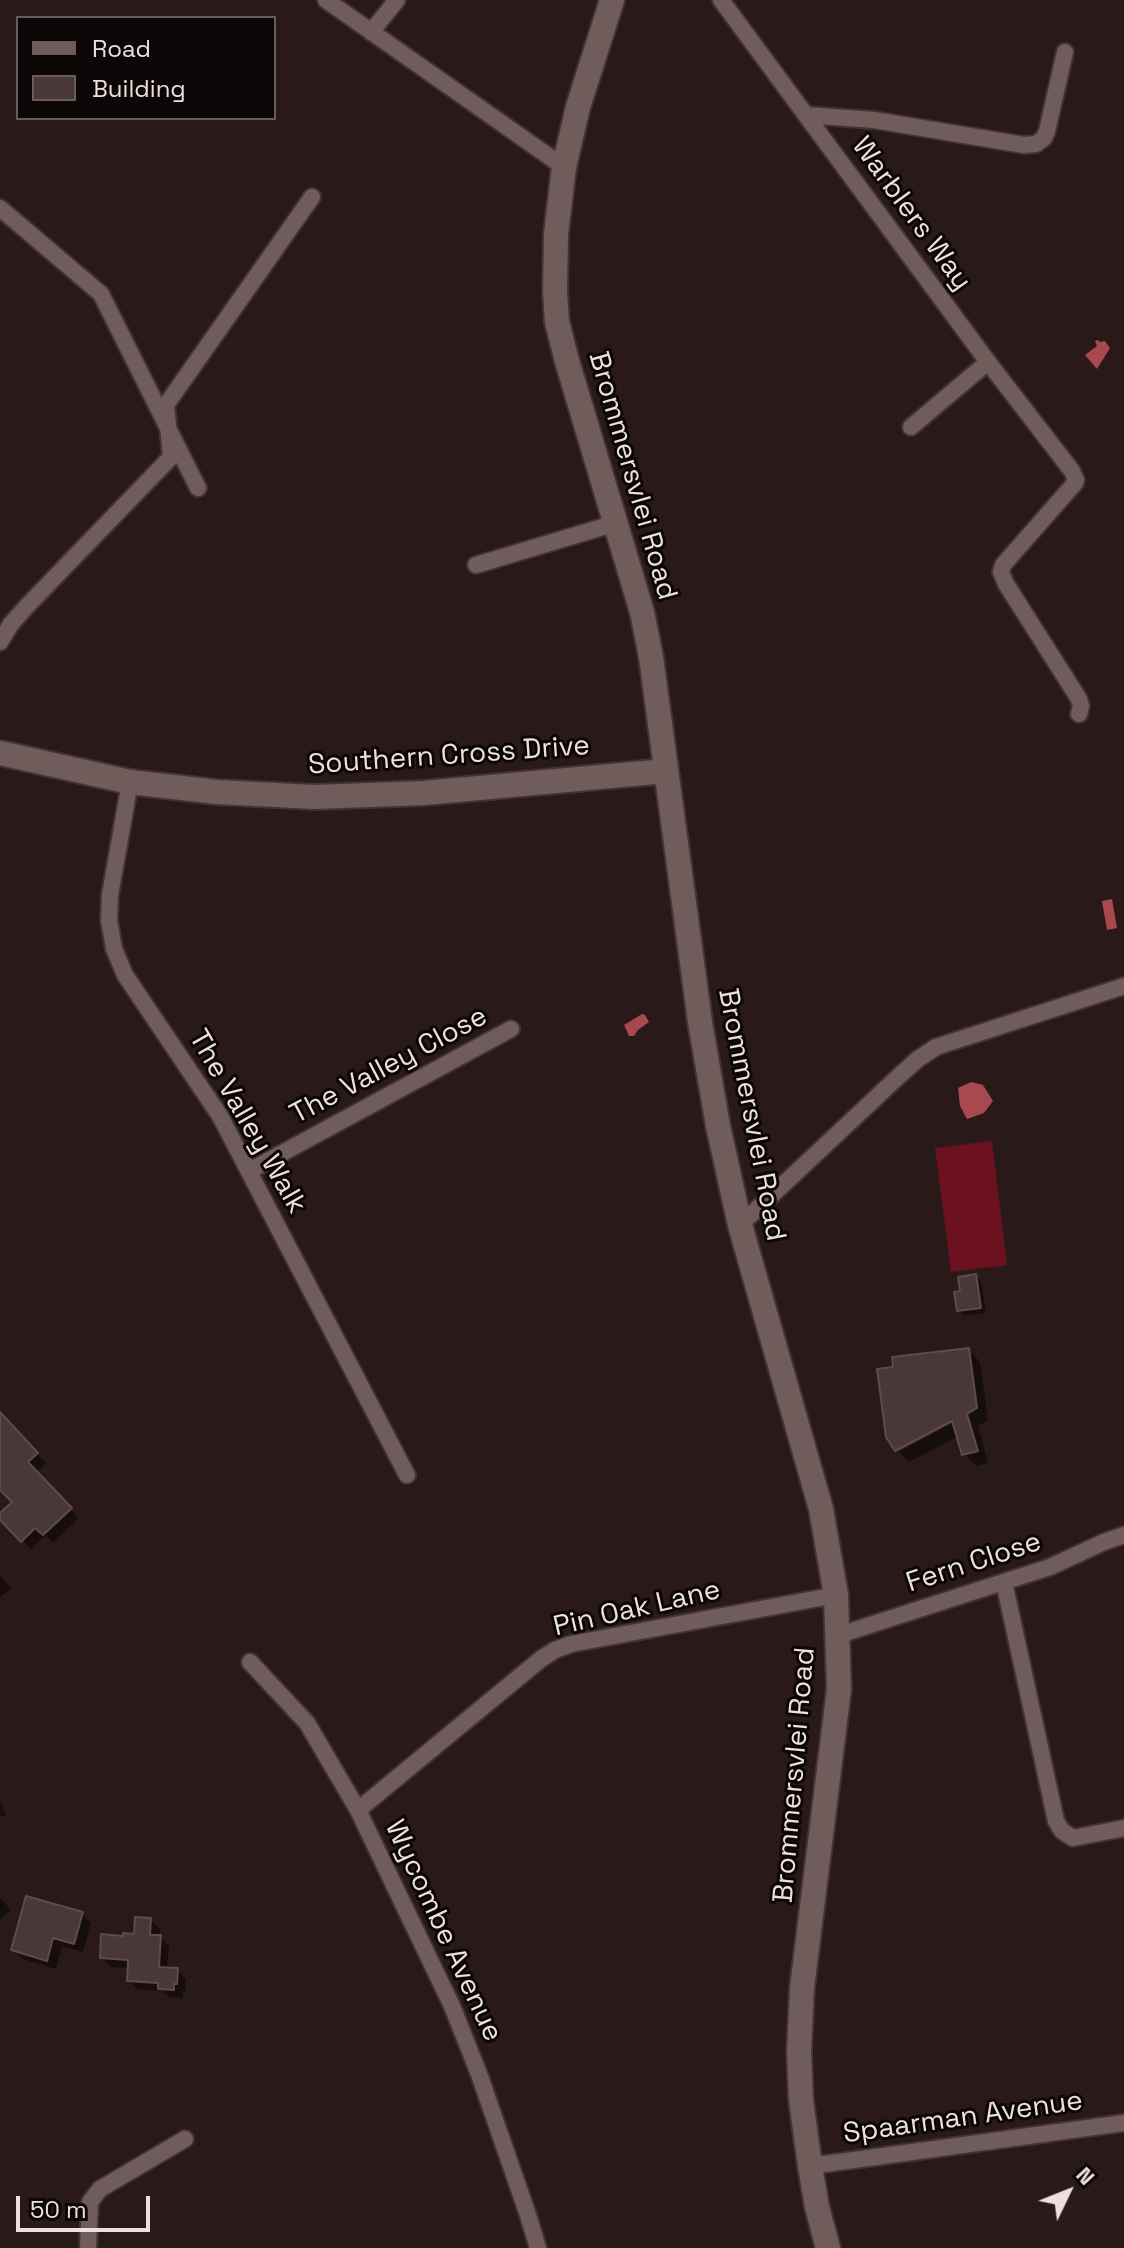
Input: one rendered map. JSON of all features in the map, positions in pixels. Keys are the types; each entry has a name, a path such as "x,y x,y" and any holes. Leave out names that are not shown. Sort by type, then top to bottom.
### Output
{"street":[{"path":"326,0 564,167"},
{"path":"371,32 397,0"},
{"name":"Brommersvlei Road","path":"612,0 578,107 564,167 556,234 557,322 642,612 651,657 700,1022 718,1126 740,1225 821,1509 836,1595 839,1635 837,1705 802,1988 799,2052 801,2100 810,2166 828,2248"},
{"name":"Warblers Way","path":"721,0 1072,471 1075,483 1003,565 1001,572 1079,699 1079,714"},
{"path":"806,115 874,120 1024,145 1036,144 1047,131 1065,52"},
{"path":"0,642 27,606 171,457 166,405 312,197"},
{"path":"0,208 101,294 198,488"},
{"path":"911,427 988,362"},
{"path":"476,565 616,523"},
{"name":"Southern Cross Drive","path":"0,753 130,782 217,792 314,797 424,793 666,771"},
{"name":"The Valley Walk","path":"130,782 110,895 109,920 114,949 125,975 220,1116 407,1475"},
{"path":"740,1225 899,1076 936,1047 1124,986"},
{"name":"The Valley Close","path":"249,1171 511,1029"},
{"name":"Fern Close","path":"839,1635 1050,1567 1124,1535"},
{"path":"1004,1582 1056,1821 1062,1831 1073,1838 1124,1828"},
{"name":"Pin Oak Lane","path":"358,1810 555,1650 571,1644 836,1595"},
{"name":"Wycombe Avenue","path":"250,1662 307,1723 358,1810 452,2006 479,2074 538,2248"},
{"name":"Spaarman Avenue","path":"810,2166 1124,2123"},
{"path":"88,2248 90,2202 100,2189 185,2139"}],"shaded area":[{"path":"1095,341 1105,341 1110,348 1097,369 1085,355 1097,346"},
{"path":"1112,899 1117,928 1107,930 1102,901"},
{"path":"642,1014 649,1022 634,1036 629,1036 624,1025"},
{"path":"971,1082 983,1085 993,1101 984,1113 967,1119 960,1106 958,1088"},
{"path":"992,1141 1007,1265 951,1272 935,1148"}],"building":[{"path":"976,1274 981,1308 957,1311 954,1292 960,1291 958,1277"},
{"path":"969,1348 977,1408 967,1414 978,1451 962,1455 952,1421 895,1451 886,1437 877,1369 893,1367 892,1357"},
{"path":"0,1412 38,1453 28,1462 72,1508 43,1535 35,1528 21,1542 0,1520 0,1513 12,1502 0,1490"},
{"path":"26,1896 83,1912 74,1944 53,1938 47,1961 11,1950"},
{"path":"135,1917 151,1918 150,1935 161,1935 159,1967 178,1968 174,1990 158,1989 158,1983 127,1981 128,1960 100,1958 101,1934 134,1934"}]}
